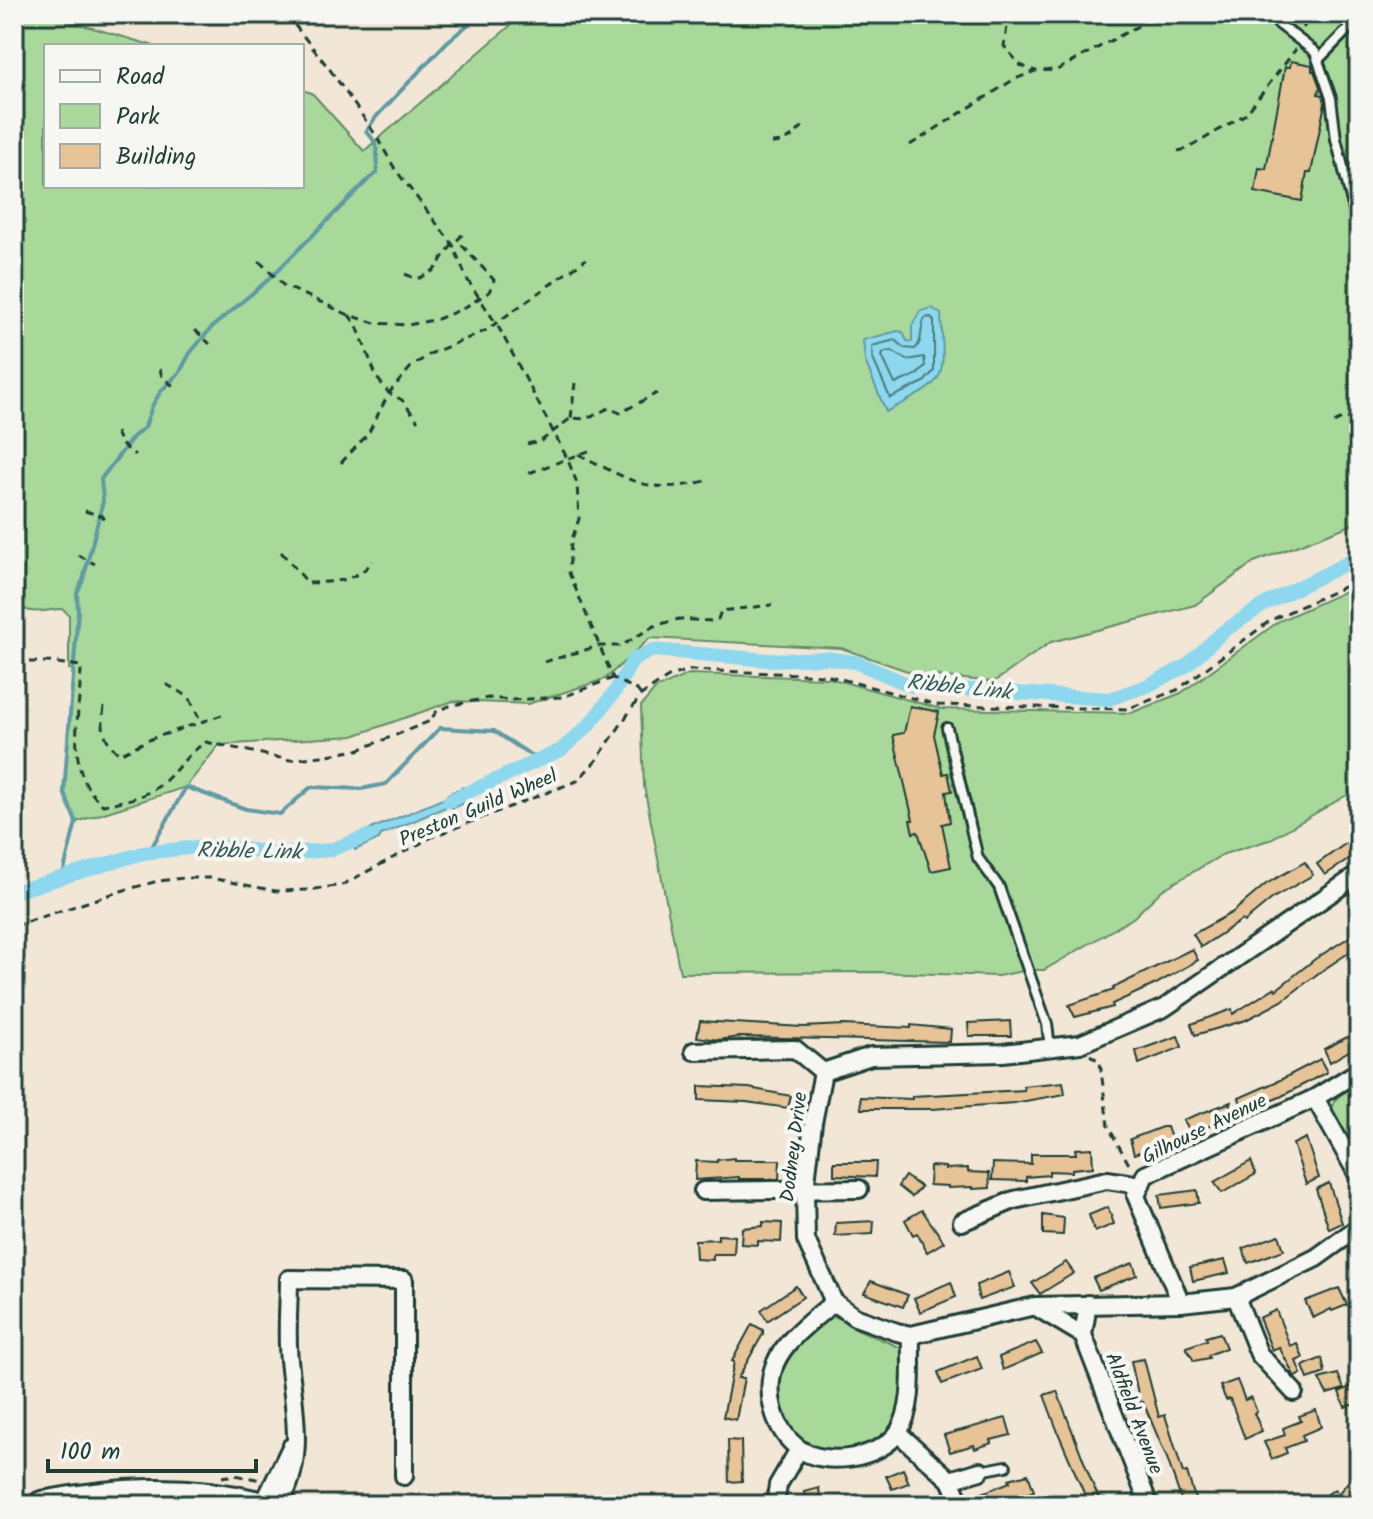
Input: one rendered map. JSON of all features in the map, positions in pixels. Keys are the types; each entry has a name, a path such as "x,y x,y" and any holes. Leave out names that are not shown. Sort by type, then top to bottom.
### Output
{"highway":[{"path":"42,1505 154,1492 216,1495 261,1505"}],"street":[{"name":"Dodney Drive","path":"834,1302 806,1240 805,1190 823,1072 871,1056 1003,1053 1075,1044 1164,1008 1359,874"},
{"path":"694,1051 795,1049 823,1072"},
{"name":"Gilhouse Avenue","path":"1181,1303 1136,1196 1145,1175 1315,1098 1359,1071"},
{"path":"1315,1098 1359,1177"},
{"path":"962,1222 1014,1200 1107,1180 1141,1185"},
{"path":"703,1191 859,1189"},
{"path":"911,1335 908,1408 898,1433 873,1451 851,1458 838,1460 799,1449 775,1414 771,1401 771,1379 775,1364 788,1343 834,1302 855,1317 911,1335 1035,1306 1181,1303 1236,1297 1316,1258 1359,1227"},
{"path":"279,1505 287,1492 298,1448 289,1357 289,1279 404,1280 404,1476"},
{"path":"1236,1297 1259,1354 1294,1392"},
{"name":"Aldfield Avenue","path":"1088,1304 1083,1335 1149,1505"},
{"name":"Aldfield Avenue","path":"1035,1306 1083,1335"},
{"path":"898,1433 950,1480 961,1505"},
{"path":"261,1505 284,1465 295,1434"},
{"path":"775,1505 778,1485 799,1449"},
{"path":"950,1480 980,1471"}],"lane":[{"path":"1266,14 1315,52 1331,98 1336,139 1359,230"},
{"path":"1318,60 1359,18"},
{"path":"947,728 978,858 999,887 1047,1024 1050,1047"},
{"path":"980,1471 1006,1466"}],"path":[{"path":"286,14 331,71 395,169 453,245 467,279 496,323 567,458 577,483 579,519 571,542 569,573 613,678 641,695"},
{"path":"1009,14 1004,46 1020,65 1035,71"},
{"path":"910,145 1013,80 1035,71 1057,70 1160,14"},
{"path":"1178,151 1187,149 1246,114 1299,39 1312,14"},
{"path":"772,143 781,143 793,137 805,124"},
{"path":"405,274 417,279 430,274 463,233"},
{"path":"259,261 276,280 349,315 375,323 408,325 438,319 489,292 494,280 458,241"},
{"path":"341,463 368,434 389,393 411,367 430,354 485,331 586,259"},
{"path":"349,315 357,326 377,378 389,393 402,400 418,421"},
{"path":"195,330 210,344"},
{"path":"160,369 165,380 176,388"},
{"path":"571,418 575,383"},
{"path":"527,444 541,441 571,418 585,419 609,408 620,413 657,393"},
{"path":"1334,423 1353,419"},
{"path":"116,432 121,444 135,455"},
{"path":"529,473 594,449"},
{"path":"578,454 644,487 705,481"},
{"path":"85,511 102,516 107,521"},
{"path":"281,552 308,583 348,579 363,573 373,561"},
{"path":"80,556 93,563"},
{"name":"Preston Guild Wheel","path":"14,926 158,881 211,878 276,891 342,885 434,836 577,781 596,761 641,695 670,676 689,670 826,675 938,705 1127,709 1177,690 1271,620 1359,580"},
{"path":"544,662 599,646 621,646 654,626 679,619 711,621 718,619 721,611 772,605"},
{"path":"15,662 81,666 76,739 81,771 91,795 103,805 147,793 206,742 290,760 334,754 358,750 430,721 436,712 449,706 488,698 563,697 613,678"},
{"path":"166,684 189,697 201,722"},
{"path":"104,707 101,724 106,742 119,754 222,715"},
{"path":"1075,1044 1100,1062 1108,1126 1141,1185"}],"green space":[{"path":"14,14 58,14 62,19 147,44 44,44 44,188 304,188 304,91 312,93 364,151 524,14 1359,14 1359,522 1254,562 1195,605 1051,642 994,682 916,674 841,648 650,638 605,679 528,704 453,701 353,736 219,745 186,787 76,822 64,792 73,670 69,669 69,615 63,609 31,611 14,600"},
{"path":"1359,585 1359,788 1269,840 1224,854 1162,890 1133,918 1044,970 998,976 877,972 680,973 644,786 641,706 655,689 689,674 829,678 941,709 1131,713 1181,693 1279,621"},
{"path":"1359,1085 1359,1164 1339,1132 1333,1106 1336,1099"},
{"path":"830,1316 906,1350 901,1411 882,1438 852,1452 820,1451 804,1444 791,1432 779,1406 779,1374 785,1356 806,1334"}],"water":[{"path":"932,308 941,314 942,368 932,385 886,412 865,361 863,340 898,331 912,342 912,326 920,311"},
{"path":"463,787 470,801 453,808 448,806 381,835 379,839 355,850 349,838 445,798"}],"building":[{"path":"1291,61 1312,65 1320,87 1318,94 1323,95 1325,103 1302,201 1255,192 1259,168 1266,169 1285,67 1290,67"},
{"path":"910,706 939,712 934,735 943,774 948,773 952,791 946,792 950,822 942,824 951,867 931,871 918,832 913,833 910,820 913,820 893,735 904,733"},
{"path":"1359,834 1359,853 1325,875 1317,864"},
{"path":"1305,862 1313,875 1201,947 1193,934 1233,912 1266,884"},
{"path":"1359,931 1359,946 1282,1001 1246,1020 1195,1035 1191,1024 1232,1009 1233,1014 1274,988 1276,990 1315,959"},
{"path":"1192,949 1198,960 1112,1004 1113,1007 1075,1017 1069,1005 1114,990"},
{"path":"700,1021 803,1027 911,1028 911,1025 951,1029 950,1042 739,1037 719,1040 697,1037"},
{"path":"1010,1021 1011,1036 969,1036 968,1023"},
{"path":"1359,1031 1359,1045 1330,1062 1324,1049"},
{"path":"1178,1036 1182,1047 1139,1064 1136,1051"},
{"path":"1320,1059 1327,1072 1244,1112 1239,1098"},
{"path":"1063,1082 1065,1094 1014,1103 932,1109 861,1109 860,1097 912,1099 912,1096 1024,1090 1023,1086"},
{"path":"699,1086 749,1088 791,1096 788,1108 699,1100"},
{"path":"1231,1102 1225,1120 1191,1133 1183,1120"},
{"path":"1167,1127 1172,1141 1134,1154 1130,1139"},
{"path":"1306,1138 1319,1178 1306,1184 1293,1144"},
{"path":"1092,1148 1093,1167 1072,1169 1072,1172 1049,1171 1049,1175 1026,1177 1026,1181 992,1180 993,1163 1031,1164 1031,1154 1076,1154 1075,1149"},
{"path":"734,1158 780,1160 779,1179 739,1177 695,1180 696,1161 717,1162"},
{"path":"1251,1161 1256,1174 1222,1193 1214,1182"},
{"path":"834,1162 876,1162 875,1177 834,1175"},
{"path":"930,1166 968,1168 968,1172 989,1173 990,1188 929,1185"},
{"path":"905,1176 921,1187 912,1197 898,1186"},
{"path":"1329,1183 1342,1223 1329,1229 1316,1189"},
{"path":"1197,1190 1199,1203 1161,1208 1159,1195"},
{"path":"1108,1207 1114,1224 1095,1232 1089,1215"},
{"path":"922,1210 944,1242 927,1252 917,1233 913,1235 905,1220"},
{"path":"1043,1215 1064,1218 1063,1235 1043,1234"},
{"path":"874,1221 873,1234 835,1236 836,1223"},
{"path":"763,1222 782,1223 781,1242 741,1244 742,1228 763,1226"},
{"path":"718,1235 735,1236 734,1254 713,1254 713,1260 696,1259 695,1240 718,1239"},
{"path":"1279,1235 1284,1250 1248,1263 1243,1248"},
{"path":"1225,1260 1229,1273 1193,1281 1190,1267"},
{"path":"1066,1262 1074,1273 1040,1294 1032,1283"},
{"path":"1133,1263 1137,1275 1099,1290 1093,1278"},
{"path":"1009,1272 1015,1287 979,1300 976,1285"},
{"path":"871,1281 908,1295 903,1307 864,1293"},
{"path":"951,1282 956,1297 920,1312 914,1298"},
{"path":"796,1286 803,1297 767,1321 761,1310"},
{"path":"1339,1288 1347,1305 1313,1318 1305,1301"},
{"path":"1276,1310 1290,1346 1297,1343 1303,1358 1296,1361 1301,1374 1295,1377 1279,1347 1272,1350 1259,1318"},
{"path":"752,1324 763,1330 763,1334 738,1378 744,1378 736,1420 723,1417 732,1361"},
{"path":"1220,1333 1226,1348 1208,1355 1209,1358 1194,1361 1186,1347"},
{"path":"1036,1342 1042,1353 1003,1370 999,1357"},
{"path":"977,1356 982,1369 942,1384 938,1372"},
{"path":"1322,1358 1325,1373 1308,1379 1303,1366"},
{"path":"1144,1359 1159,1417 1165,1415 1183,1473 1187,1472 1197,1505 1183,1505 1167,1458 1143,1402 1140,1403 1131,1361"},
{"path":"1338,1374 1344,1389 1327,1394 1319,1379"},
{"path":"1237,1380 1245,1400 1251,1397 1262,1431 1245,1439 1230,1399 1226,1400 1220,1386"},
{"path":"1354,1385 1359,1403 1345,1407 1339,1392"},
{"path":"1057,1391 1102,1505 1089,1505 1059,1435 1044,1395"},
{"path":"1316,1410 1321,1427 1302,1435 1304,1441 1285,1448 1287,1453 1272,1459 1264,1442 1285,1435 1283,1428 1301,1421 1299,1416"},
{"path":"1006,1418 1011,1435 991,1440 992,1443 975,1449 974,1445 950,1452 944,1435"},
{"path":"728,1440 741,1441 742,1481 729,1482"},
{"path":"903,1469 909,1483 892,1489 886,1476"},
{"path":"1359,1469 1359,1490 1343,1501 1345,1505 1312,1505 1335,1489 1338,1494"},
{"path":"1028,1474 1034,1491 998,1505 972,1505 970,1498 1010,1482 1009,1479"},
{"path":"819,1488 821,1505 806,1505 804,1492"}],"waterway":[{"path":"62,878 76,822 64,792 77,593 103,501 101,479 133,437 145,427 161,391 180,372 190,353 212,327 268,280 377,173 376,145 366,132 375,118 447,42 481,14"},
{"name":"Ribble Link","path":"449,801 561,750 589,725 614,693 633,660 653,650 768,660 826,658 855,662 912,686 1109,699 1147,686 1186,666 1224,631 1267,603 1359,557"},
{"path":"149,852 186,787 246,809 280,814 311,787 361,789 386,784 440,728 494,731 540,761"},
{"name":"Ribble Link","path":"14,892 143,853 216,845 279,854 330,850 368,836"}]}
